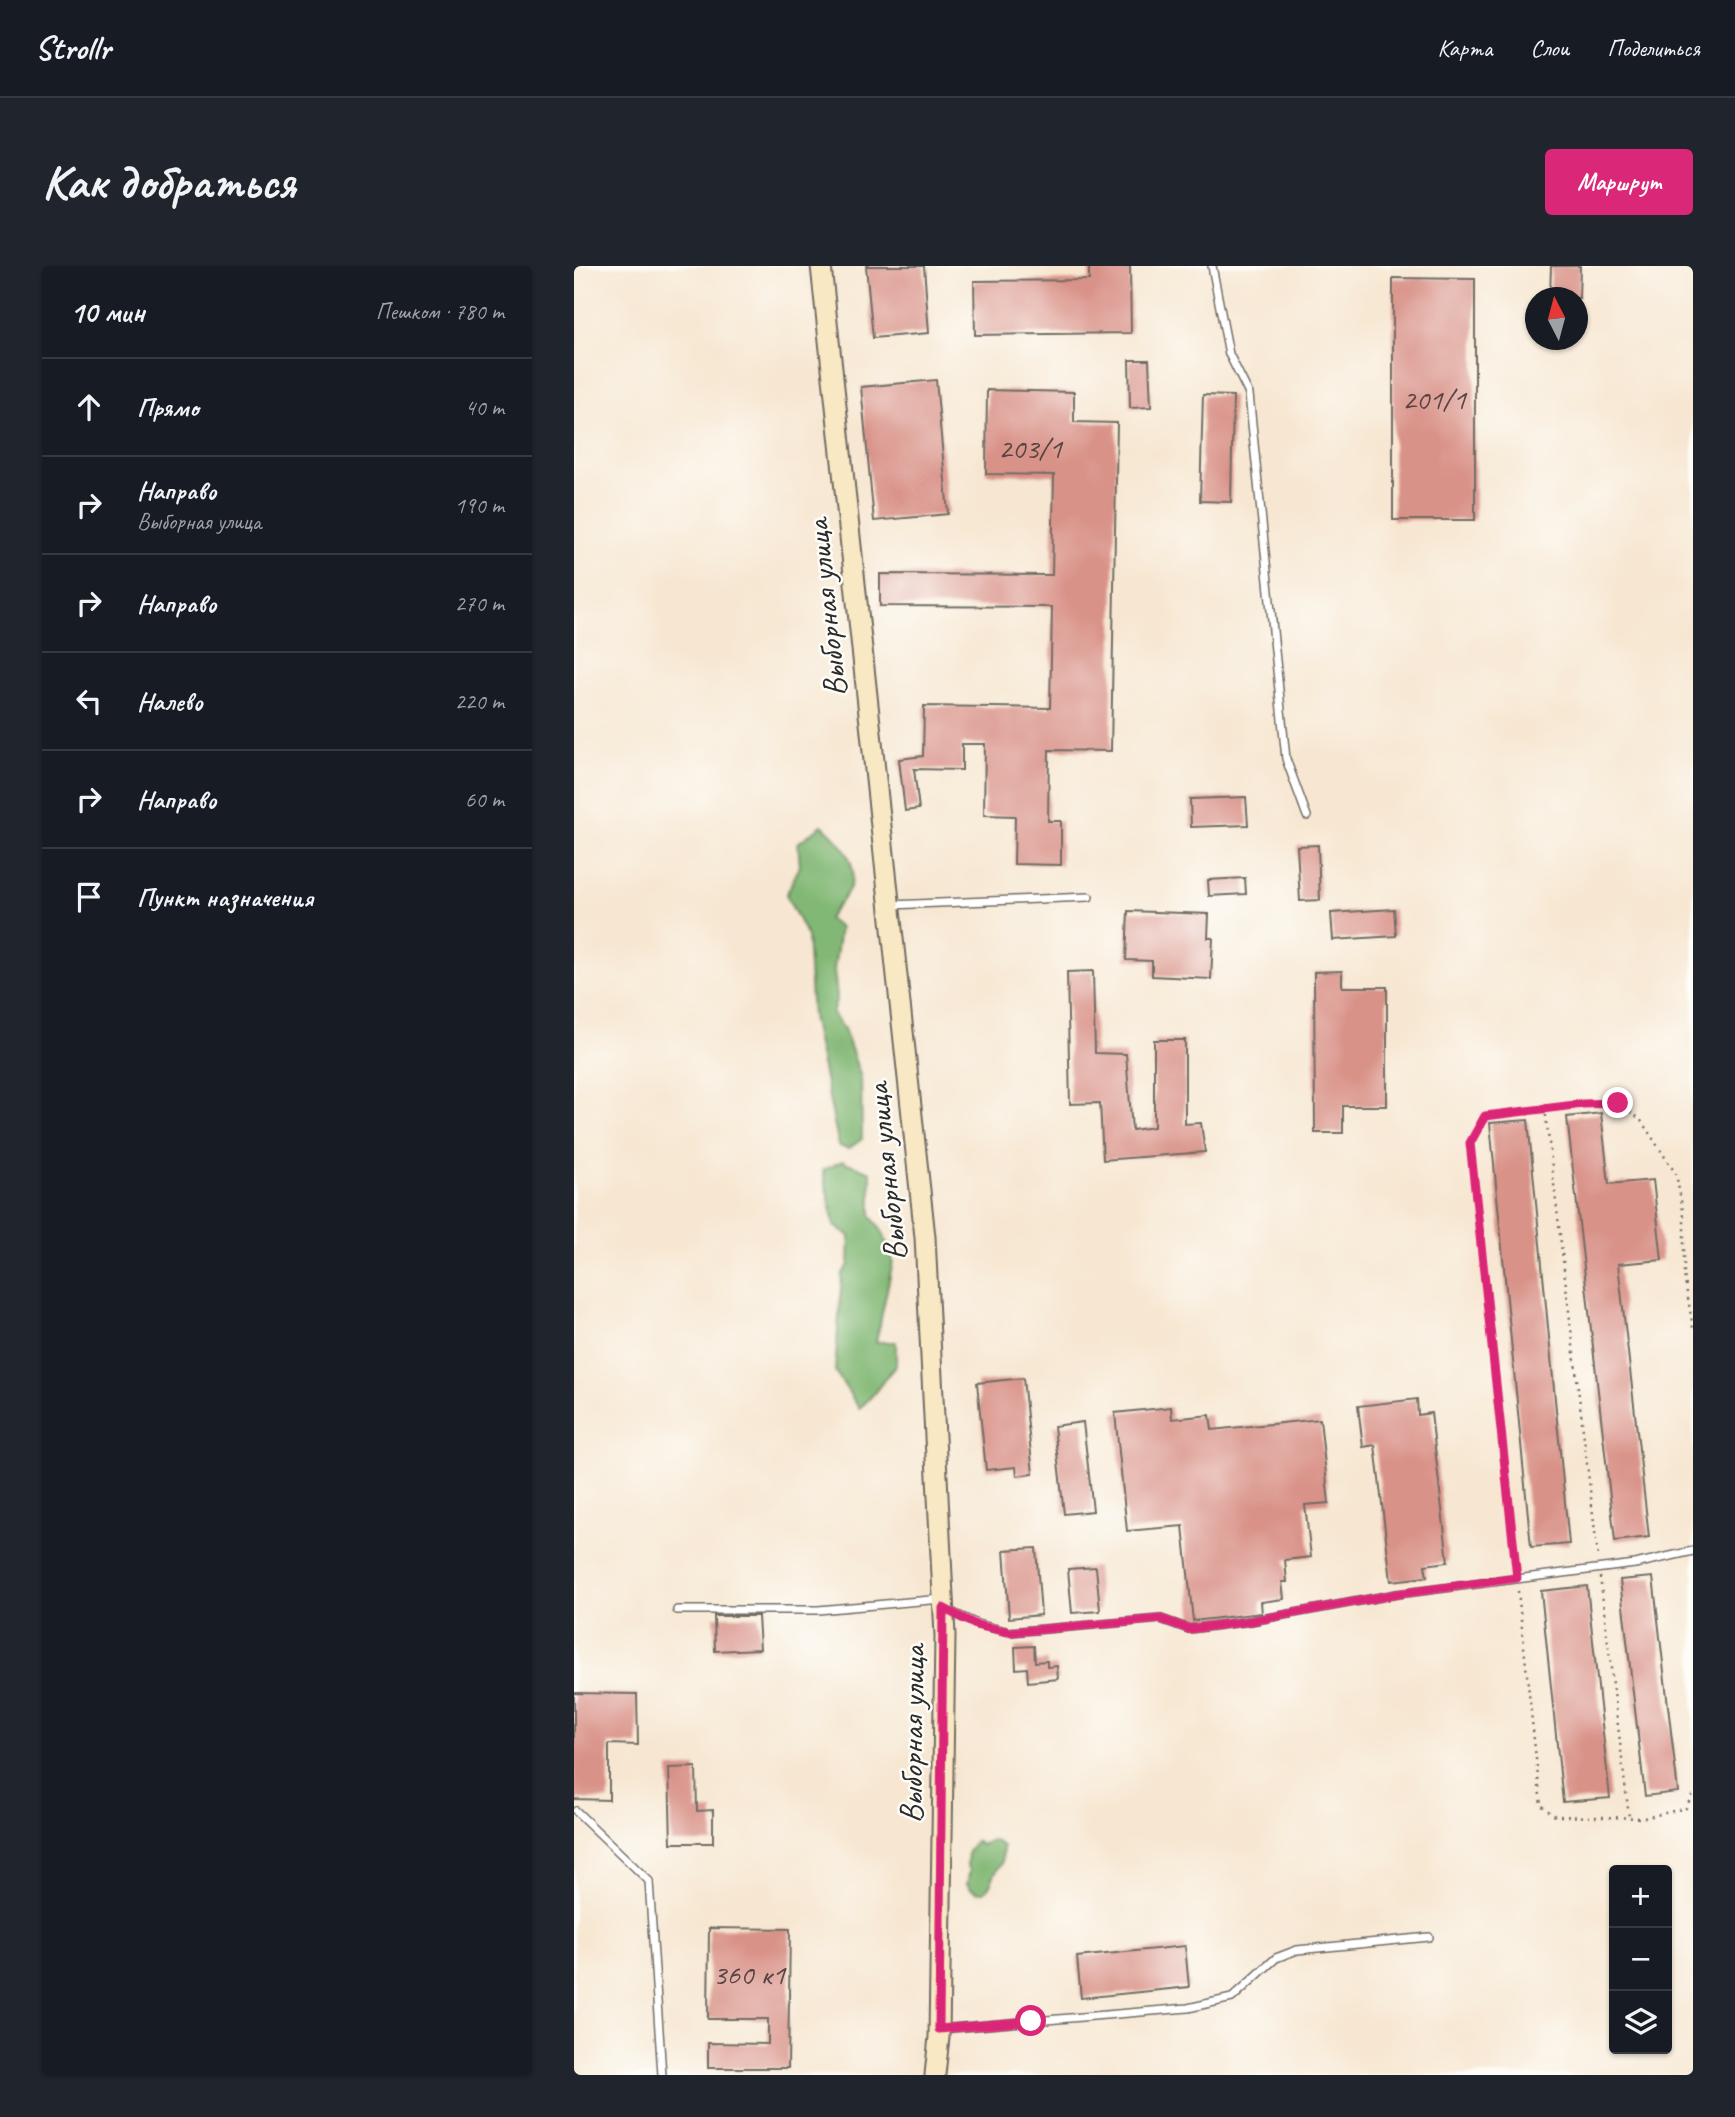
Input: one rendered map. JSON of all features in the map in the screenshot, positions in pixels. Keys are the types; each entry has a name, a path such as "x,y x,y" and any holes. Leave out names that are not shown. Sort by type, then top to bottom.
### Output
{"main road":[{"name":"Выборная улица","path":"821,266 925,1237 943,1603 939,2029 935,2075"}],"lane":[{"path":"1212,266 1229,354 1249,394 1286,759 1307,816"},
{"path":"890,905 1089,897"},
{"path":"677,1610 818,1610 943,1603 976,1625 1010,1632 1161,1619 1189,1629 1251,1621 1397,1594 1634,1564 1693,1551"},
{"path":"576,1811 649,1881 662,2075"},
{"path":"939,2029 1188,2008 1232,1998 1276,1958 1297,1950 1429,1937"}],"path":[{"path":"1693,1328 1684,1275 1684,1216 1676,1174 1640,1119 1618,1103 1583,1104 1485,1116 1470,1143 1541,1805 1555,1816 1644,1818 1686,1808 1693,1793"},
{"path":"1545,1108 1629,1818"}],"green space":[{"path":"822,825 846,852 852,869 850,887 828,919 840,928 834,969 837,998 832,1013 844,1029 861,1078 862,1139 848,1149 839,1146 812,1016 807,936 786,895 800,866 798,843"},
{"path":"842,1161 871,1172 871,1216 883,1233 893,1261 876,1342 896,1342 896,1366 870,1399 859,1408 835,1371 842,1274 849,1265 850,1236 834,1225 823,1170"},
{"path":"993,1840 1003,1846 1002,1864 984,1892 974,1891 967,1884 970,1870 967,1866 968,1852 975,1841 981,1845"}],"building":[{"path":"866,266 924,266 929,333 873,338"},
{"path":"1089,266 1130,266 1131,333 975,335 974,281 1089,280"},
{"path":"1551,266 1580,266 1579,287 1550,287"},
{"path":"1393,278 1475,279 1475,520 1393,520"},
{"path":"1129,360 1149,360 1151,407 1130,408"},
{"path":"936,380 948,514 874,521 861,387"},
{"path":"987,390 1074,392 1074,422 1117,423 1111,751 1049,750 1048,821 1061,821 1061,865 1014,864 1015,816 984,815 985,744 962,744 962,770 914,769 919,809 905,811 899,759 923,756 924,706 1050,708 1052,607 880,606 880,574 1052,575 1054,475 986,474"},
{"path":"1203,395 1233,396 1231,502 1200,501"},
{"path":"1246,797 1248,825 1191,827 1190,799"},
{"path":"1318,845 1320,900 1300,901 1297,846"},
{"path":"1245,878 1246,894 1209,896 1208,880"},
{"path":"1394,909 1396,936 1333,940 1331,913"},
{"path":"1128,911 1209,914 1208,938 1213,938 1211,979 1152,976 1152,961 1126,960"},
{"path":"1093,971 1095,1053 1126,1054 1132,1130 1154,1127 1154,1040 1185,1040 1185,1124 1201,1123 1205,1152 1103,1160 1100,1103 1070,1104 1067,972"},
{"path":"1342,971 1342,987 1387,987 1387,1106 1343,1106 1343,1133 1315,1133 1314,972"},
{"path":"1601,1113 1609,1184 1653,1180 1662,1260 1618,1264 1649,1537 1615,1541 1567,1117"},
{"path":"1528,1120 1569,1544 1531,1547 1490,1123"},
{"path":"1023,1378 1033,1474 1017,1476 1016,1467 986,1470 977,1383"},
{"path":"1417,1399 1418,1415 1431,1413 1448,1562 1425,1565 1427,1577 1391,1581 1375,1445 1363,1447 1358,1406"},
{"path":"1171,1407 1172,1419 1210,1415 1212,1430 1320,1419 1329,1503 1305,1505 1311,1557 1285,1560 1287,1582 1282,1582 1284,1599 1261,1602 1262,1613 1193,1621 1183,1526 1127,1531 1115,1413"},
{"path":"1083,1422 1093,1511 1064,1514 1054,1426"},
{"path":"1036,1548 1041,1615 1009,1618 1004,1550"},
{"path":"1096,1567 1100,1611 1072,1613 1068,1569"},
{"path":"1653,1577 1678,1792 1645,1796 1620,1580"},
{"path":"1587,1586 1610,1798 1563,1802 1541,1591"},
{"path":"714,1616 758,1616 760,1649 715,1651"},
{"path":"1034,1646 1035,1662 1047,1661 1047,1667 1057,1666 1058,1679 1028,1682 1027,1668 1016,1669 1015,1647"},
{"path":"574,1693 637,1694 638,1745 609,1744 609,1800 574,1799"},
{"path":"696,1767 697,1811 713,1810 713,1843 671,1843 669,1768"},
{"path":"709,1928 790,1929 788,2068 708,2068 708,2043 768,2044 768,2019 708,2019"},
{"path":"1185,1946 1189,1987 1081,1998 1077,1957"}],"route":[{"path":"1031,2021 939,2029 945,1636 943,1608 976,1625 1010,1632 1161,1619 1189,1629 1251,1621 1397,1594 1517,1578 1470,1143 1485,1116 1583,1104 1618,1103"}]}
